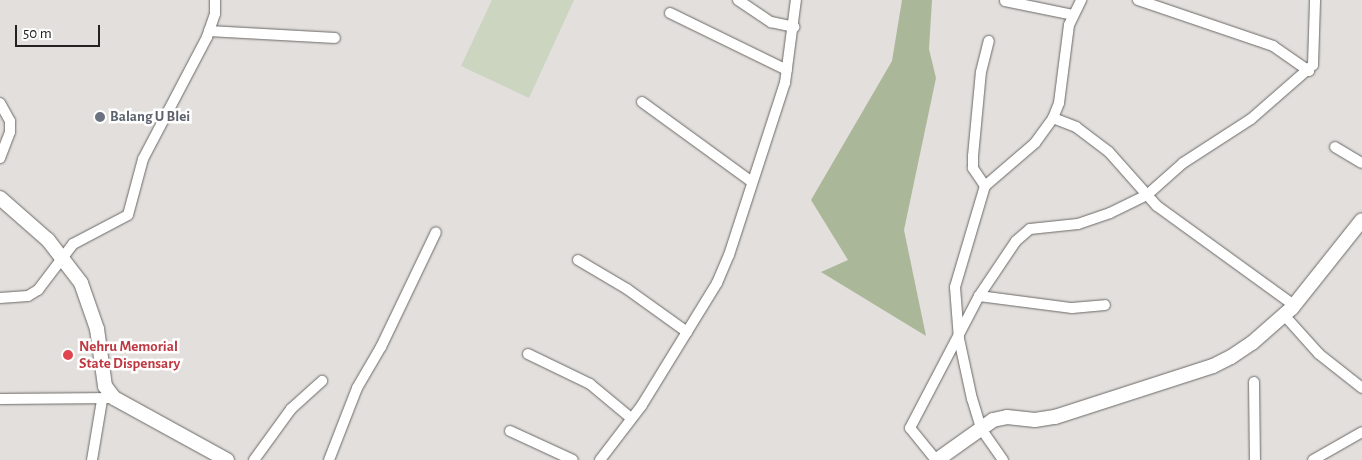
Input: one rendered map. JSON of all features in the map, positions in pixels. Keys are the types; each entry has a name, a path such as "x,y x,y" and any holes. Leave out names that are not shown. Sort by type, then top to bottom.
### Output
{"street":[{"path":"215,0 215,14"},
{"path":"0,298 28,296 38,290 73,244 128,215 143,159 209,31 221,0"},
{"path":"738,0 771,22 794,27"},
{"path":"600,460 631,418 687,332 729,255 739,232 752,182 768,143 787,70 796,0"},
{"path":"1003,460 980,428 959,339 955,287 984,186 1034,143 1053,118 1073,15 1081,0"},
{"path":"1138,0 1273,46 1309,70"},
{"path":"1315,0 1315,60 1309,70 1251,119 1183,163 1147,195 1110,214 1078,224 1025,232 998,265 979,296 959,339 910,428 936,460 980,428 999,418 1055,417 1212,366 1252,343 1289,310 1362,220"},
{"path":"1005,1 1073,15"},
{"path":"670,13 787,70"},
{"path":"209,31 335,38"},
{"path":"984,186 973,168 973,156 981,72 990,41"},
{"path":"642,102 752,182"},
{"path":"0,104 10,121 10,132 0,158"},
{"path":"1053,118 1076,127 1109,152 1147,195 1289,310 1319,354 1362,388"},
{"path":"1335,147 1362,163"},
{"path":"0,198 62,256 80,283 92,310 108,399 92,460"},
{"path":"329,460 357,388 381,347 436,232"},
{"path":"578,260 627,289 687,332"},
{"path":"979,296 1072,308 1105,305"},
{"path":"528,354 590,384 631,418"},
{"path":"254,460 291,409 322,381"},
{"path":"1254,382 1255,460"},
{"path":"0,399 108,399 227,460"},
{"path":"510,430 573,460"},
{"path":"1313,460 1362,432"}],"green space":[{"path":"492,0 574,0 529,98 461,66"},
{"path":"902,0 932,0 929,49 936,78 904,230 926,336 821,272 848,260 811,200 892,61"}],"place":[{"name":"Balang U Blei","path":"100,117"},
{"name":"Nehru Memorial State Dispensary","path":"68,355"}]}
